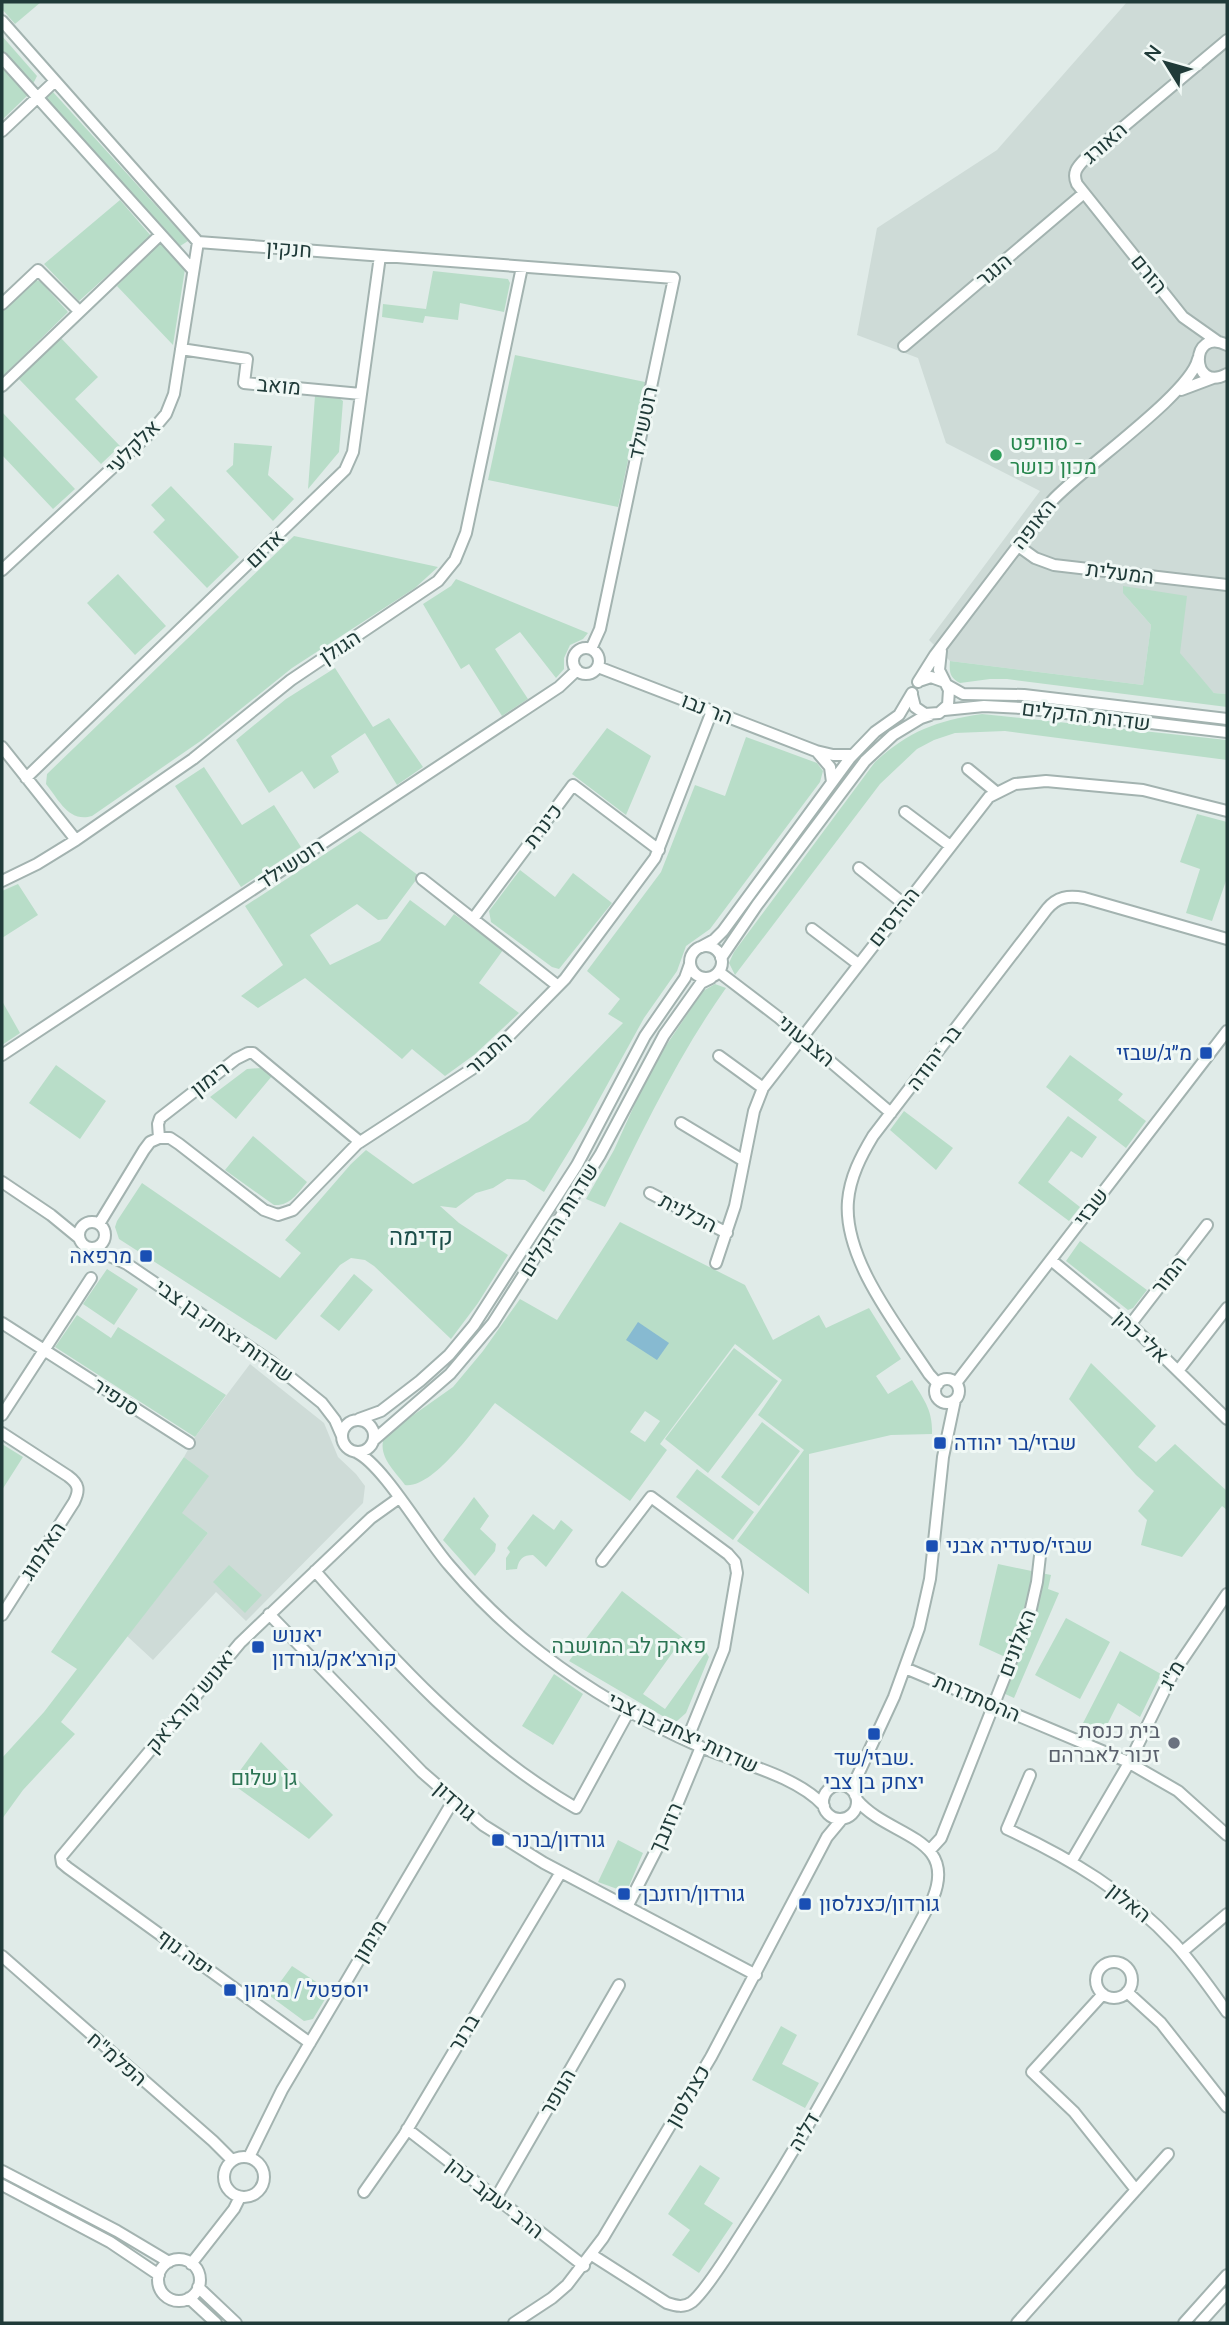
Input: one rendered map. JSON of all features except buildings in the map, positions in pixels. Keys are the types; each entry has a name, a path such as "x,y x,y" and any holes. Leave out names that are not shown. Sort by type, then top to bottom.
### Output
{"street":[{"path":"2,21 198,242"},
{"name":"האורג","path":"1087,196 1074,178 1079,165 1227,40"},
{"path":"2,58 192,270"},
{"path":"2,131 55,82"},
{"name":"הזרם","path":"1087,196 1183,317 1223,343"},
{"name":"הנגר","path":"904,346 1087,196"},
{"path":"2,386 160,235"},
{"name":"חנקין","path":"198,242 674,278"},
{"name":"אלקלעי","path":"2,570 160,422 172,400 198,242"},
{"name":"אדום","path":"26,778 343,473 354,452 380,256"},
{"name":"הגולן","path":"2,881 49,858 193,759 291,680 428,590 447,571 458,554 466,533 522,267"},
{"path":"2,304 38,270 79,311"},
{"name":"רוטשילד","path":"591,649 600,629 674,278"},
{"name":"האופה","path":"915,687 1017,545 1068,484 1175,393 1191,374 1204,346 1223,343"},
{"name":"מואב","path":"181,349 247,359 244,383 361,394"},
{"path":"1198,359 1203,372 1221,378"},
{"name":"האופה","path":"1175,393 1221,378"},
{"name":"המעלית","path":"1017,545 1035,558 1054,565 1227,585"},
{"path":"721,958 757,905 865,761 893,736 921,718 944,710 950,696 938,664 943,646"},
{"path":"582,649 591,649 598,657 597,667 588,674 577,670 573,661 576,653 582,649"},
{"name":"הר נבו","path":"597,667 816,751 852,755"},
{"name":"רוטשילד","path":"2,1055 561,685 577,670"},
{"path":"930,715 917,709 912,702 915,687 928,677 944,683"},
{"name":"שדרות הדקלים","path":"944,683 963,694 1024,695 1227,719"},
{"name":"שדרות הדקלים","path":"357,1420 382,1411 430,1373 457,1345 481,1314 582,1156 634,1055 683,981 692,955 714,940 727,926 852,755 902,712 915,687"},
{"name":"שדרות הדקלים","path":"944,710 984,706 1015,707 1227,732"},
{"name":"התבור","path":"159,1138 174,1140 259,1208 278,1215 288,1213 298,1206 360,1142 472,1069 498,1047 558,986 616,912 659,850 712,711"},
{"path":"2,747 76,840"},
{"path":"816,751 830,767 832,782"},
{"path":"968,769 996,792"},
{"name":"ההדסים","path":"716,1263 738,1192 754,1111 764,1088 978,808 996,792 1015,784 1038,781 1129,788 1227,811"},
{"name":"כינרת","path":"473,919 573,785 659,850"},
{"path":"905,812 949,845"},
{"path":"859,868 904,904"},
{"path":"422,879 558,986"},
{"name":"בר יהודה","path":"937,1384 874,1287 860,1261 850,1233 848,1200 856,1168 873,1136 1047,909 1057,900 1080,897 1227,939"},
{"path":"813,929 858,964"},
{"path":"690,964 699,977 715,975 722,965 721,958 713,948 701,947"},
{"name":"שדרות הדקלים","path":"374,1441 450,1374 493,1322 594,1164 664,1035 701,983 715,975"},
{"name":"הצבעוני","path":"715,975 802,1037 891,1113"},
{"name":"שבזי","path":"956,1383 1227,1031"},
{"name":"רימון","path":"97,1226 144,1150 150,1142 159,1138 160,1118 236,1059 248,1053 253,1053 360,1142"},
{"path":"719,1056 764,1088"},
{"path":"681,1123 744,1161"},
{"path":"2,1182 51,1215 84,1245 92,1248 103,1243 97,1226"},
{"name":"הכלנית","path":"650,1193 726,1233"},
{"path":"51,1215 97,1226"},
{"name":"המור","path":"1130,1325 1207,1225"},
{"path":"79,1238 80,1229 97,1226"},
{"name":"שדרות יצחק בן צבי","path":"97,1226 127,1264"},
{"name":"שדרות יצחק בן צבי","path":"92,1248 127,1264 244,1343 319,1400 339,1413 357,1420"},
{"name":"אלי כהן","path":"1051,1260 1130,1325 1227,1419"},
{"path":"2,1415 91,1278"},
{"path":"1178,1371 1227,1308"},
{"name":"סנפיר","path":"2,1323 189,1443"},
{"path":"845,1818 855,1810 856,1779 905,1668 919,1628 930,1579 948,1428 959,1392 956,1383 947,1379 937,1384 935,1393 944,1409 948,1428"},
{"name":"שדרות יצחק בן צבי","path":"319,1400 335,1420 342,1436"},
{"path":"938,1400 945,1403 956,1400"},
{"path":"357,1420 370,1424 374,1441 366,1451 356,1452 346,1447 342,1436 345,1426 357,1420"},
{"name":"האלמוג","path":"2,1433 68,1476 77,1485 78,1492 2,1615"},
{"name":"שדרות יצחק בן צבי","path":"374,1441 373,1456 377,1468"},
{"name":"שדרות יצחק בן צבי","path":"356,1452 377,1468 449,1565 506,1624 557,1665 629,1711 701,1747 790,1783 812,1795 825,1809"},
{"path":"602,1561 651,1497 735,1562 737,1573 725,1646 687,1740"},
{"name":"יאנוש קורצ'אק","path":"61,1861 65,1850 221,1664 269,1614 373,1515 398,1498"},
{"name":"האלונים","path":"930,1850 941,1839 1032,1604 1041,1547"},
{"path":"315,1571 373,1635 474,1735 530,1780 576,1808 629,1711"},
{"name":"מ\"ג","path":"1129,1763 1172,1675 1227,1594"},
{"name":"גורדון","path":"269,1614 453,1801 498,1835 561,1872 756,1975"},
{"name":"ההסתדרות","path":"905,1668 1129,1763 1178,1791 1227,1835"},
{"name":"רוזנבך","path":"627,1907 667,1829 701,1747"},
{"path":"864,1761 825,1794 825,1809 832,1817 881,1822"},
{"path":"1072,1862 1129,1763"},
{"name":"האלון","path":"1030,1775 1007,1829 1072,1862 1129,1901 1182,1952 1227,2012"},
{"name":"שדרות יצחק בן צבי","path":"790,1783 814,1788 834,1787"},
{"path":"834,1787 848,1787 881,1822 912,1837 930,1850"},
{"name":"מימון","path":"249,2157 282,2090 453,1801"},
{"name":"כצנלסון","path":"825,1809 828,1823 825,1840"},
{"name":"כצנלסון","path":"514,2323 552,2298 592,2255 680,2111 756,1975 825,1840 845,1818"},
{"name":"דליה","path":"592,2255 671,2304 686,2305 698,2297 788,2160 933,1898 939,1869 930,1850"},
{"name":"יפה נוף","path":"61,1861 310,2043"},
{"name":"ברנר","path":"364,2192 407,2129 561,1872"},
{"path":"1182,1952 1227,1914"},
{"name":"הפלמ\"ח","path":"2,1956 232,2160"},
{"path":"1111,1962 1121,1964 1129,1971 1131,1981 1126,1992 1112,1998 1103,1994 1097,1986 1096,1976 1102,1967 1111,1962"},
{"name":"הנופר","path":"496,2198 619,1985"},
{"path":"1126,1992 1161,2023 1227,2107"},
{"path":"1103,1994 1032,2072 1074,2112 1136,2190"},
{"name":"הרב יעקב כהן","path":"407,2129 584,2266"},
{"path":"1017,2323 1168,2154"},
{"path":"242,2156 249,2157 262,2166 264,2182 255,2194 240,2197 229,2190 224,2180 226,2168 232,2160 242,2156"},
{"path":"2,2171 117,2231 169,2262 180,2260 191,2264 198,2274 198,2287 189,2298 178,2301 166,2297 159,2287 159,2275 169,2262"},
{"path":"2,2185 110,2242 159,2275"},
{"path":"191,2264 240,2197"},
{"path":"1184,2323 1227,2275"},
{"path":"198,2287 236,2323"},
{"path":"1200,2323 1227,2293"},
{"path":"189,2298 216,2323"}],"shaded area":[{"path":"1127,2 1227,2 1227,694 1214,693 1123,593 1151,625 1143,685 950,661 929,640 1040,491 946,443 918,358 857,335 877,228 997,150"},
{"path":"250,1364 324,1423 338,1457 365,1486 363,1503 246,1621 216,1592 153,1660 127,1636 208,1533 181,1513 208,1476 184,1457 195,1437"}],"green space":[{"path":"2,2 41,2 15,24 2,9"},
{"path":"2,36 37,76 32,86 2,52"},
{"path":"2,68 28,95 2,120"},
{"path":"53,92 188,241 177,248 44,100"},
{"path":"120,200 151,236 79,301 44,264"},
{"path":"161,241 185,269 173,345 117,286"},
{"path":"433,271 508,279 510,283 504,312 460,303 458,320 425,316 423,323 382,317 383,304 426,309"},
{"path":"36,280 41,282 68,312 2,377 2,312"},
{"path":"61,338 98,377 75,399 120,446 101,464 18,378"},
{"path":"515,355 645,382 618,507 488,480"},
{"path":"315,396 339,398 343,401 339,452 308,489"},
{"path":"2,412 75,489 53,509 2,455"},
{"path":"234,443 272,446 268,475 294,499 273,521 226,471 233,465"},
{"path":"171,486 239,557 207,588 153,532 165,520 151,505"},
{"path":"294,536 438,567 415,588 292,668 202,740 92,816 77,816 65,809 46,784 47,774"},
{"path":"118,574 166,626 135,655 87,603"},
{"path":"456,579 588,633 583,639 570,645 564,658 564,669 556,678 520,632 495,649 528,699 502,716 469,664 461,669 423,604 451,586"},
{"path":"1123,586 1187,596 1180,653 1214,693 1227,694 1227,707 1007,679 960,683 951,674 950,661 1143,685 1151,625 1123,593"},
{"path":"335,668 373,727 389,718 423,767 397,785 365,733 331,756 339,772 314,789 302,771 269,793 236,740 286,699"},
{"path":"982,714 1227,740 1227,760 1005,731 955,733 934,740 917,749 880,784 735,975 729,963 734,952 875,762 900,742 924,729"},
{"path":"607,728 651,756 626,815 572,774"},
{"path":"746,737 817,763 823,771 820,782 710,929 686,946 677,971 644,1018 585,1125 544,1192 525,1180 507,1179 493,1188 476,1193 456,1208 440,1206 459,1223 508,1255 478,1303 451,1339 374,1266 365,1260 351,1258 340,1265 276,1340 119,1239 115,1227 117,1221 142,1183 280,1278 301,1253 285,1240 366,1150 413,1184 528,1121 623,1023 608,1014 620,999 587,971 661,872 695,785 725,796"},
{"path":"204,767 242,825 274,805 301,847 241,887 175,786"},
{"path":"1197,814 1227,822 1227,878 1212,921 1186,913 1200,869 1180,862"},
{"path":"360,831 419,876 387,919 378,920 357,904 310,935 330,965 380,941 410,900 445,926 454,914 503,950 479,983 519,1013 474,1055 445,1076 412,1049 402,1059 305,978 258,1008 241,996 283,965 245,906"},
{"path":"520,870 555,897 573,873 612,903 559,969 552,967 491,922 489,911"},
{"path":"18,884 38,915 2,938 2,891"},
{"path":"715,984 726,988 676,1068 605,1207 586,1199 614,1150 644,1084 663,1050 703,991"},
{"path":"2,1001 20,1033 2,1045"},
{"path":"1070,1055 1123,1094 1118,1100 1146,1121 1126,1148 1046,1087"},
{"path":"56,1065 106,1101 80,1139 29,1103"},
{"path":"261,1068 272,1076 236,1119 210,1097 247,1069"},
{"path":"904,1111 953,1148 936,1170 890,1130"},
{"path":"1068,1116 1097,1137 1082,1158 1071,1151 1048,1182 1080,1207 1069,1221 1018,1183"},
{"path":"253,1136 307,1182 284,1204 274,1205 225,1170"},
{"path":"620,1222 745,1285 773,1340 819,1315 826,1328 869,1308 901,1359 876,1376 888,1394 912,1380 929,1412 932,1434 891,1435 809,1454 809,1594 737,1541 804,1450 758,1415 782,1380 735,1344 660,1444 667,1450 630,1501 495,1403 442,1466 429,1477 405,1485 384,1456 385,1435 453,1387 520,1299 557,1320","holes":["645,1411 660,1421 645,1442 630,1432"]},
{"path":"1080,1241 1147,1290 1133,1308 1128,1310 1066,1261"},
{"path":"107,1269 138,1289 114,1325 83,1304"},
{"path":"354,1274 373,1290 339,1331 320,1316"},
{"path":"77,1315 111,1338 118,1327 226,1395 195,1437 55,1347"},
{"path":"734,1348 778,1381 708,1473 665,1439"},
{"path":"1091,1363 1156,1426 1138,1447 1156,1462 1175,1444 1227,1491 1227,1510 1222,1506 1182,1557 1141,1545 1147,1520 1138,1511 1154,1491 1136,1475 1069,1399"},
{"path":"762,1422 800,1451 759,1506 721,1477"},
{"path":"2,1444 23,1457 2,1490"},
{"path":"184,1457 209,1476 182,1513 208,1533 61,1722 75,1734 23,1790 2,1819 2,1758 44,1712 77,1669 51,1652"},
{"path":"697,1469 754,1512 733,1540 676,1497"},
{"path":"474,1497 489,1516 480,1529 496,1544 495,1551 475,1576 443,1540"},
{"path":"533,1514 554,1530 561,1520 573,1530 546,1567 530,1555 522,1558 517,1569 506,1570 506,1558 510,1552 507,1548"},
{"path":"998,1564 1051,1575 1048,1589 1059,1593 1014,1698 1003,1693 1014,1661 979,1645"},
{"path":"229,1565 262,1595 245,1613 213,1582"},
{"name":"פארק לב המושבה","path":"622,1591 683,1638 643,1694 665,1709 706,1652 709,1657 686,1713 677,1721 671,1721 569,1661"},
{"path":"1066,1618 1110,1642 1080,1699 1035,1675"},
{"path":"1120,1651 1161,1674 1140,1717 1118,1703 1102,1735 1082,1725"},
{"path":"554,1674 583,1694 553,1745 522,1726"},
{"name":"גן שלום","path":"261,1742 333,1815 309,1839 231,1783"},
{"path":"618,1840 643,1853 629,1886 620,1890 598,1882"},
{"path":"292,1966 330,1991 313,2019 304,2021 270,1996"},
{"path":"781,2026 797,2035 782,2064 819,2083 805,2108 752,2080"},
{"path":"700,2165 720,2178 704,2204 733,2223 699,2273 672,2255 690,2230 668,2214"}],"water":[{"path":"638,1322 669,1343 657,1360 626,1340"}],"place":[{"name":"סוויפט - מכון כושר","path":"996,455"},
{"name":"מ״ג/שבזי","path":"1206,1053"},
{"name":"מרפאה","path":"146,1256"},
{"name":"שבזי/בר יהודה","path":"940,1443"},
{"name":"שבזי/סעדיה אבני","path":"932,1546"},
{"name":"יאנוש קורצ׳אק/גורדון","path":"258,1647"},
{"name":"שבזי/שד. יצחק בן צבי","path":"874,1734"},
{"name":"בית כנסת זכור לאברהם","path":"1174,1743"},
{"name":"גורדון/ברנר","path":"498,1840"},
{"name":"גורדון/רוזנבך","path":"624,1894"},
{"name":"גורדון/כצנלסון","path":"805,1904"},
{"name":"יוספטל / מימון","path":"230,1990"}],"district":[{"name":"קדימה","path":"421,1237"}]}
